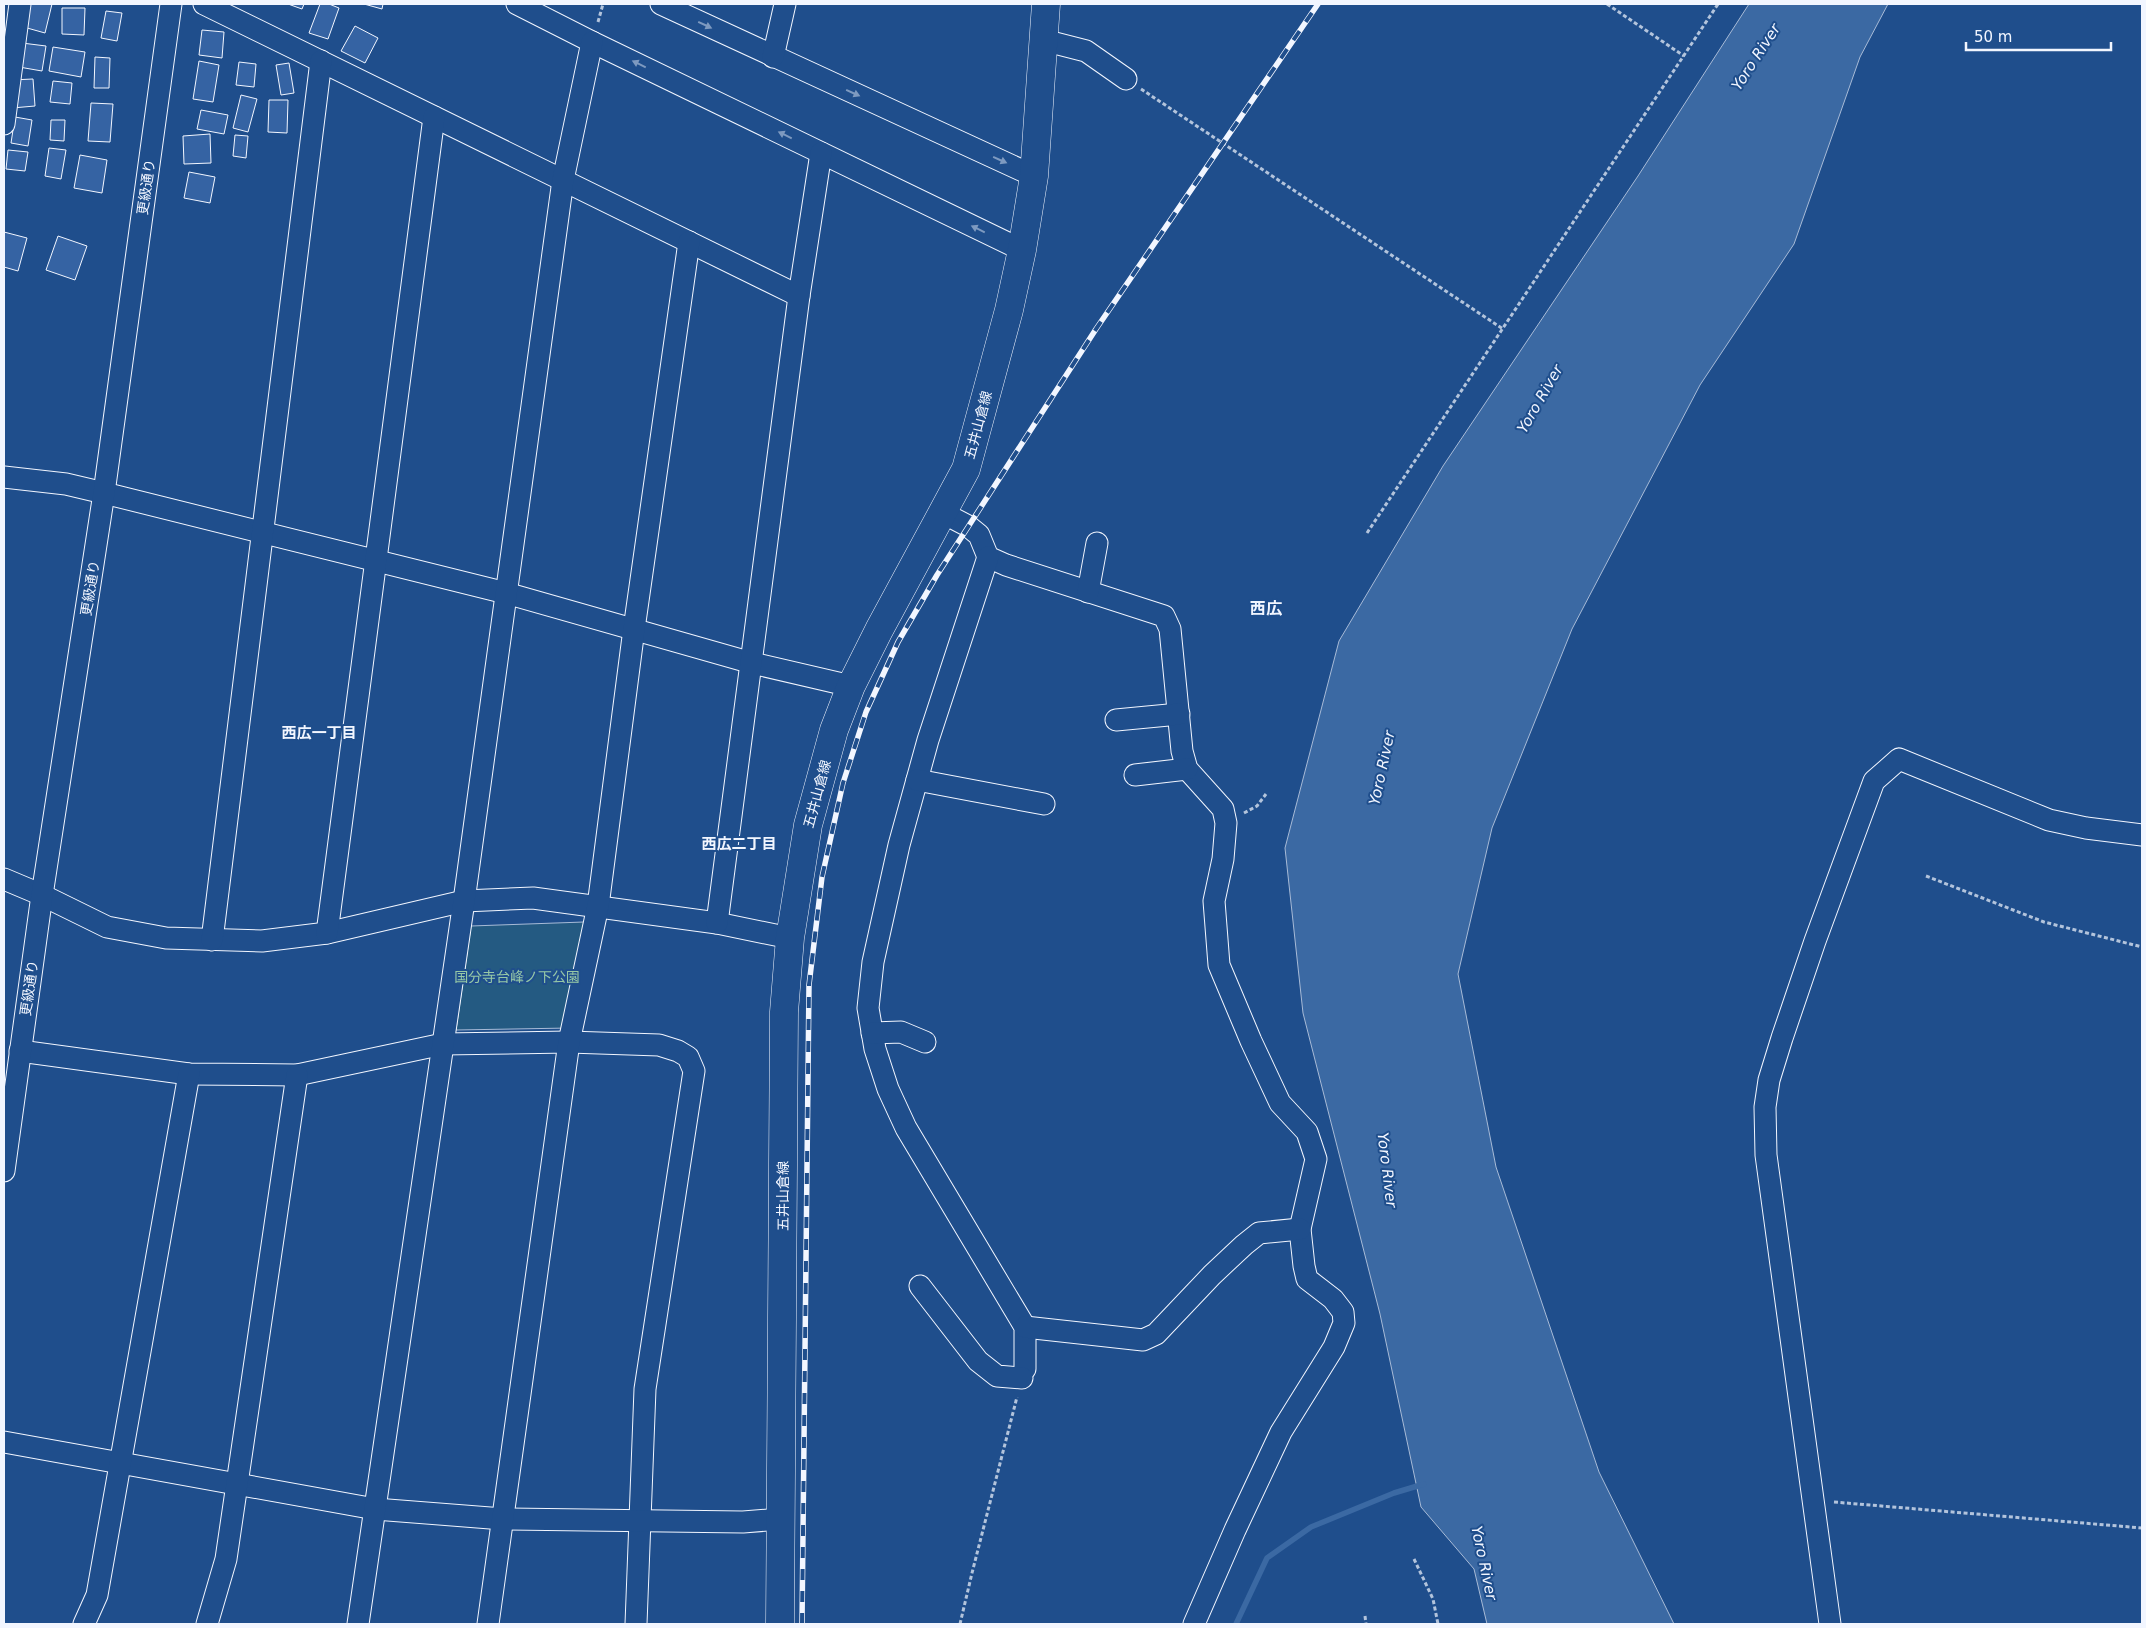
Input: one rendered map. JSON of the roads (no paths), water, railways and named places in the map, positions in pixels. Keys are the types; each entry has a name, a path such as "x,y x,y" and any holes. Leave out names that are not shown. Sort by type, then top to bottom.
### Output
{"main road":[{"name":"五井山倉線","path":"780,1624 784,1012 790,938 808,825 834,730 851,686 966,469 1009,310 1022,250 1034,176 1046,4"}],"street":[{"path":"4,124 9,51 20,4"},
{"name":"更級通り","path":"4,1171 42,895 104,493 171,4"},
{"path":"204,4 799,296"},
{"path":"517,4 1022,250"},
{"path":"661,4 1034,176"},
{"path":"773,57 785,4"},
{"path":"1044,40 1086,51 1126,79"},
{"path":"358,1624 464,901 563,180 592,42"},
{"path":"212,940 321,61"},
{"path":"327,933 434,117"},
{"path":"717,923 799,296 821,153"},
{"path":"488,1624 569,1042 598,906 688,242"},
{"path":"4,477 66,484 104,493 506,594 752,663 851,686"},
{"path":"920,1286 978,1361 997,1376 1024,1373 1025,1327 906,1128 888,1089 872,1033 868,1008 873,962 899,845 928,740 988,557 979,535 943,513"},
{"path":"1088,592 1097,543"},
{"path":"988,557 1006,566 1164,616 1170,628 1182,751 1187,769 1223,809 1226,822 1223,859 1214,901 1220,965 1250,1041 1280,1103 1307,1132 1316,1159 1300,1229 1307,1279 1333,1299 1343,1312 1344,1323 1334,1347 1281,1432 1194,1624"},
{"path":"1116,720 1179,714"},
{"path":"1830,1624 1766,1154 1765,1108 1769,1080 1782,1038 1815,940 1874,781 1899,759 2049,820 2086,828 2142,835"},
{"path":"1135,775 1187,769"},
{"path":"917,780 1044,804"},
{"path":"4,879 42,895 106,927 166,938 262,941 327,933 464,901 533,898 717,923 790,938"},
{"path":"872,1033 901,1032 925,1042"},
{"path":"20,1051 189,1074 296,1075 443,1044 569,1042 659,1045 678,1051 688,1057 694,1071 645,1389 636,1624"},
{"path":"84,1624 97,1596 189,1074"},
{"path":"207,1624 226,1560 296,1075"},
{"path":"1025,1327 1142,1340 1156,1334 1212,1275 1259,1233 1300,1229"},
{"path":"4,1442 375,1509 503,1519 743,1522 781,1519"}],"water":[{"name":"Yoro River","path":"1749,4 1888,4 1860,57 1794,244 1700,385 1572,629 1492,828 1458,974 1496,1167 1599,1472 1674,1624 1487,1624 1474,1569 1421,1507 1380,1314 1303,1013 1285,848 1339,641 1443,466 1638,176"}],"waterway":[{"path":"1236,1624 1267,1558 1311,1527 1394,1493 1424,1484"}],"railway":[{"path":"802,1624 809,985 822,877 843,783 866,712 898,642 937,575 1096,329 1318,4"}],"district":[{"name":"西広","path":"1266,608"},
{"name":"西広一丁目","path":"319,733"},
{"name":"西広二丁目","path":"739,844"}],"park label":[{"name":"国分寺台峰ノ下公園","path":"517,977"}]}
